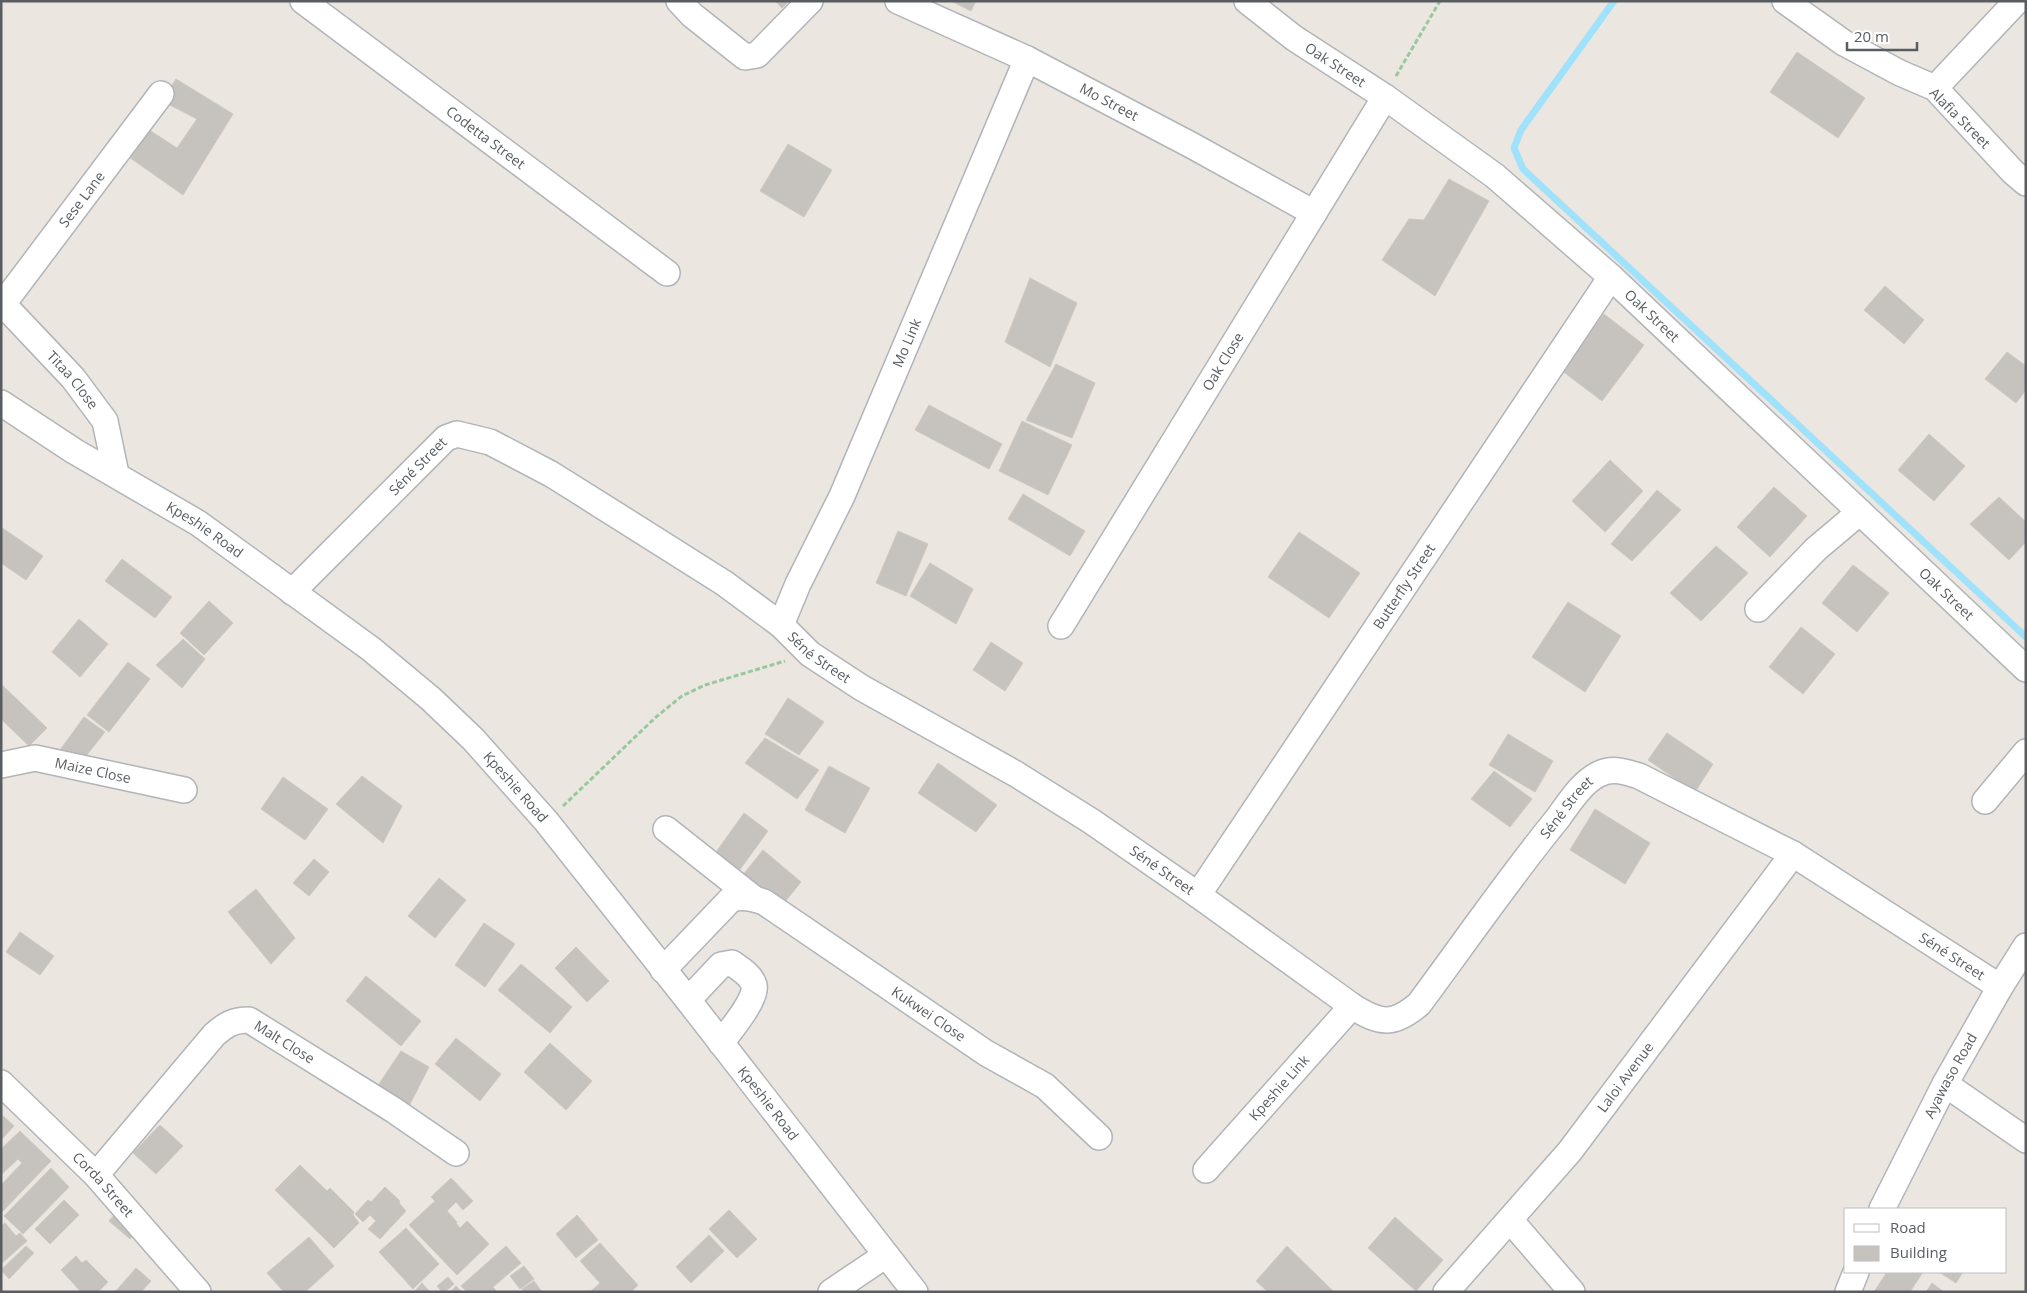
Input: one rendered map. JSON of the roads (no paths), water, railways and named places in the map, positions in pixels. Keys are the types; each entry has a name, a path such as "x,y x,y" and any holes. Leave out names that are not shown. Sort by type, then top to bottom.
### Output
{"street":[{"name":"Codetta Street","path":"302,1 667,272"},
{"path":"679,1 692,15 744,57 757,55 810,1"},
{"name":"Mo Street","path":"898,1 1027,59 1191,145 1314,213"},
{"name":"Oak Street","path":"1247,1 1294,38 1385,97 1495,176 1611,277 2026,669"},
{"name":"Alafia Street","path":"1785,1 1844,43 1900,73 1935,88 2012,172 2026,183"},
{"path":"1935,88 2017,1"},
{"name":"Mo Link","path":"781,625 798,584 842,496 1027,59"},
{"name":"Sese Lane","path":"2,303 160,94"},
{"name":"Oak Close","path":"1061,626 1385,97"},
{"name":"Butterfly Street","path":"1198,895 1611,277"},
{"name":"Titaa Close","path":"2,303 73,378 106,421 116,474"},
{"name":"Kpeshie Road","path":"1,403 74,451 198,523 372,649 431,699 473,739 546,821 915,1292"},
{"name":"Séné Street","path":"292,592 446,438 457,434 490,442 551,474 724,583 781,625 810,654 862,688 1016,774 1092,821 1352,1006 1372,1017 1388,1020 1399,1019 1419,1004 1542,837 1585,784 1608,770 1619,770 1639,776 1793,854 2000,987"},
{"path":"1758,610 1816,549 1860,512"},
{"path":"1985,801 2026,752"},
{"name":"Maize Close","path":"1,766 35,758 184,790"},
{"name":"Kukwei Close","path":"666,829 752,897 771,907 986,1053 1045,1086 1099,1137"},
{"name":"Laloi Avenue","path":"1446,1292 1570,1150 1793,854"},
{"path":"664,970 731,899 752,897"},
{"name":"Ayawaso Road","path":"1883,1208 1945,1084 2000,987 2026,946"},
{"path":"688,1000 721,965 732,963 748,975 754,983 754,996 721,1043"},
{"name":"Kpeshie Link","path":"1206,1170 1352,1006"},
{"name":"Malt Close","path":"96,1175 214,1035 225,1025 238,1020 249,1020 392,1110 456,1153"},
{"name":"Corda Street","path":"1,1082 96,1175 198,1292"},
{"path":"1945,1084 2026,1140"},
{"path":"1510,1220 1572,1292"},
{"path":"831,1292 886,1255"},
{"path":"1848,1292 1856,1273"}],"waterway":[{"path":"1614,1 1521,130 1514,148 1523,169 2026,637"}]}
